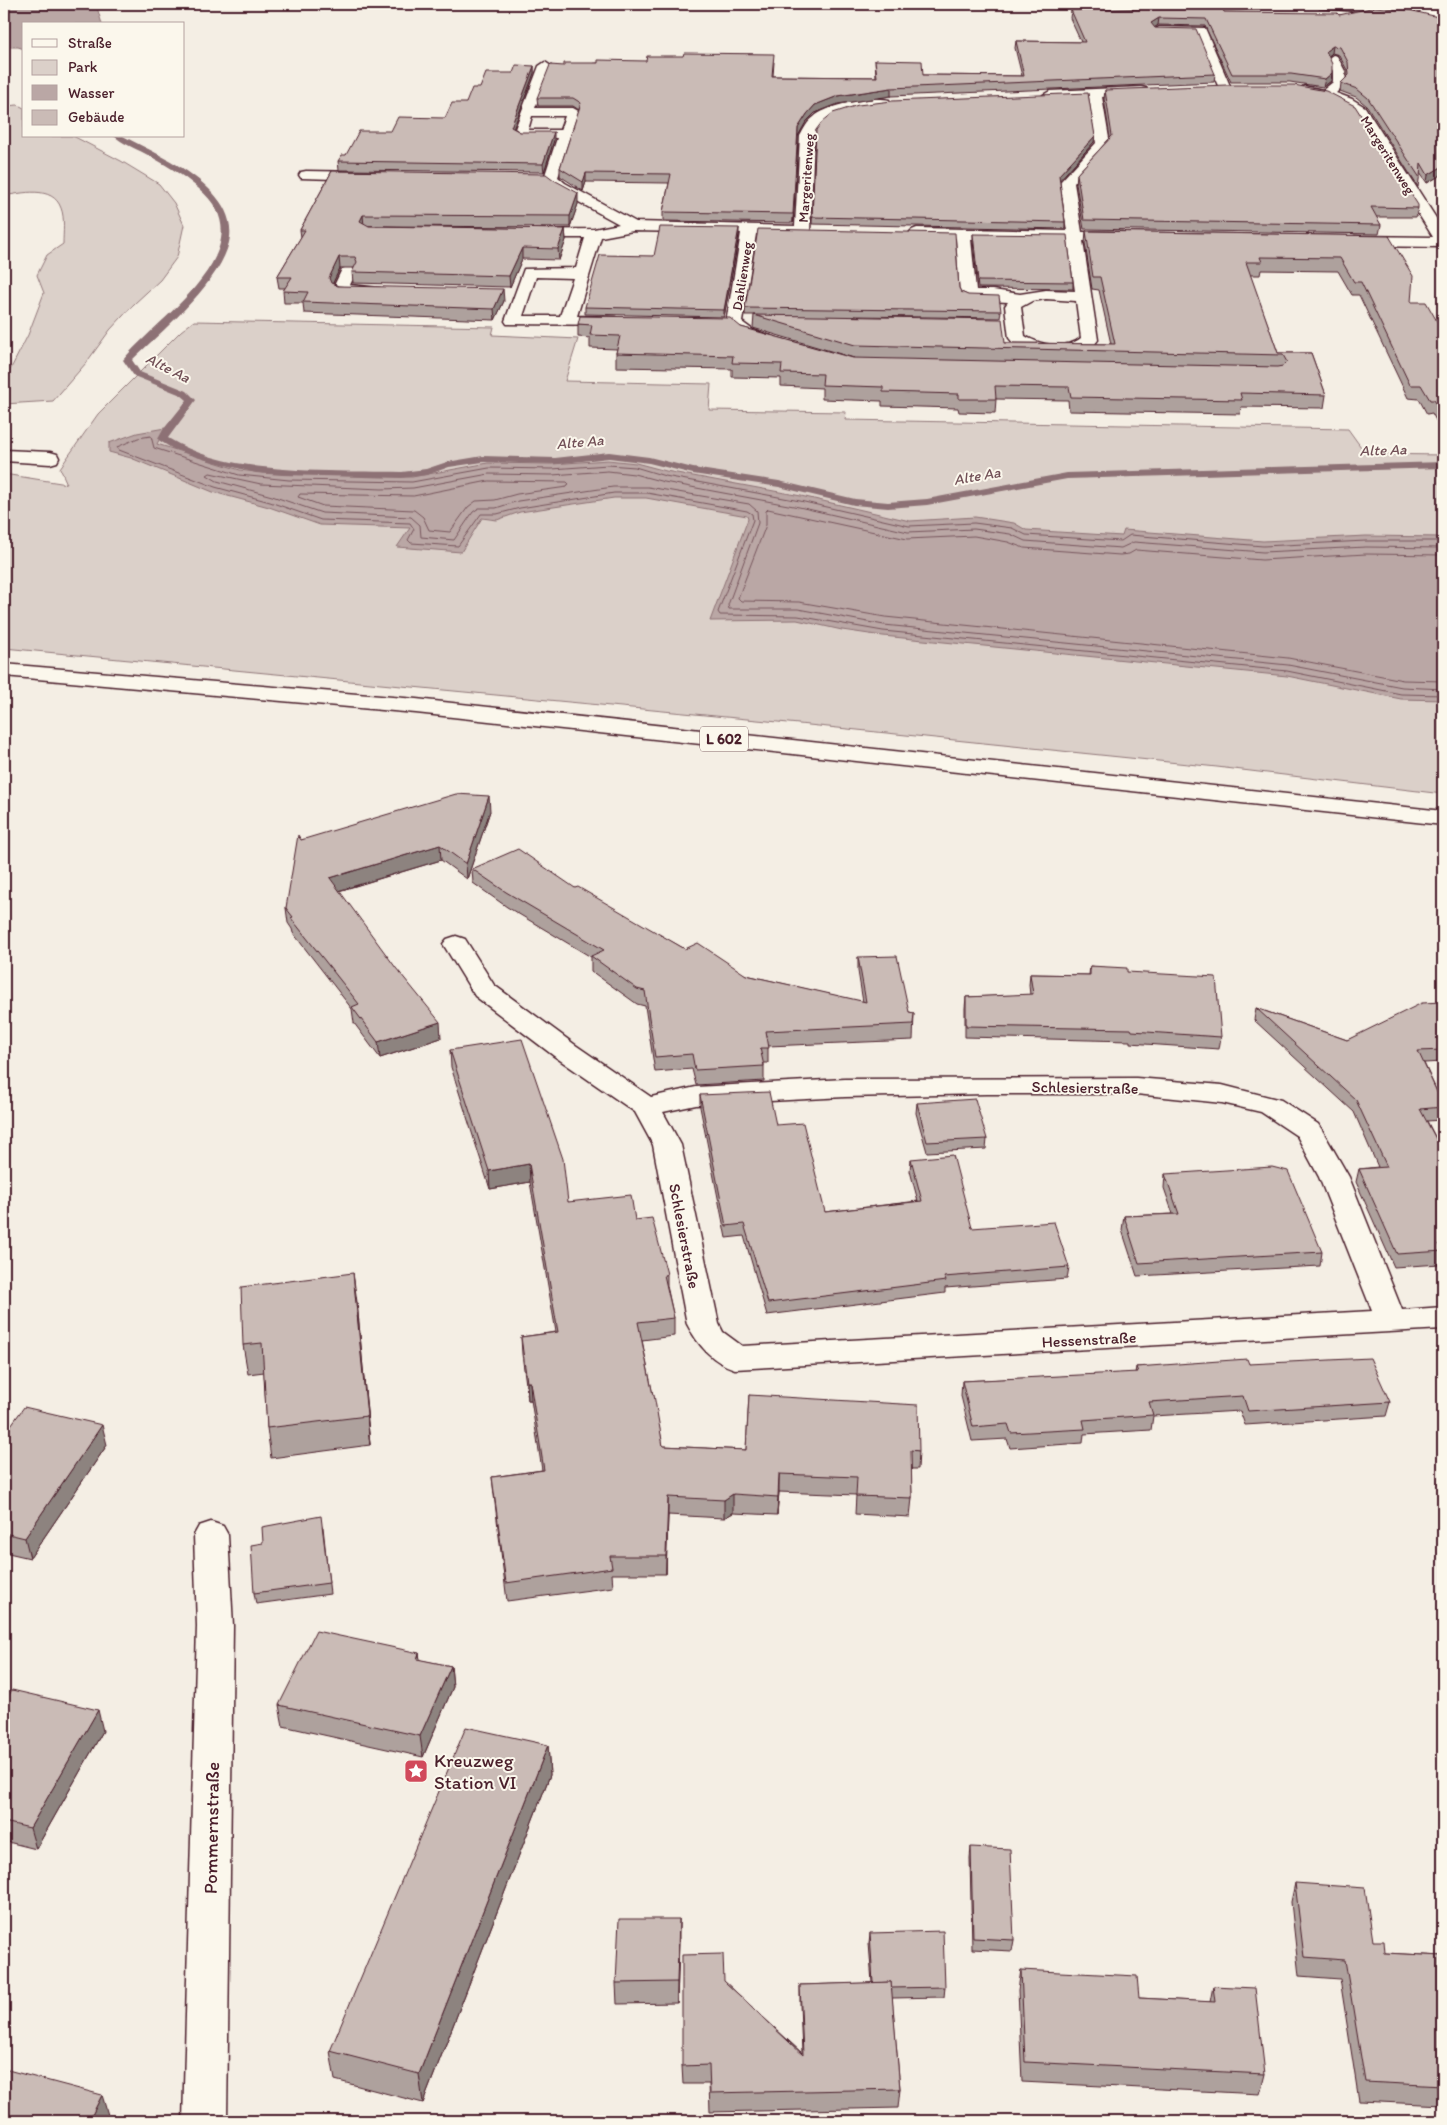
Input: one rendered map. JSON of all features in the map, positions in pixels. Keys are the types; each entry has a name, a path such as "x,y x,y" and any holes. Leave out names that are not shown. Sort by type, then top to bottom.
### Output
{"street":[{"path":"1320,4 1443,14"},
{"path":"1158,31 1201,31 1225,88"},
{"path":"1327,93 1340,83 1339,71 1333,59"},
{"path":"545,66 520,134 567,134"},
{"path":"1206,88 1241,87"},
{"name":"Margeritenweg","path":"1290,88 1327,93 1350,102 1360,110 1443,240"},
{"path":"1035,96 1150,91"},
{"path":"1085,346 1090,340 1067,182 1103,144 1094,93"},
{"name":"Margeritenweg","path":"802,231 807,136 810,127 830,112 856,106 900,102"},
{"name":"Dahlienweg","path":"527,112 574,112 567,134 546,178 634,226"},
{"path":"306,175 384,176"},
{"name":"Dahlienweg","path":"516,232 594,234 634,226 819,231"},
{"name":"Dahlienweg","path":"726,324 749,229"},
{"path":"903,233 1134,237"},
{"path":"567,322 594,234"},
{"path":"963,234 968,295 993,295 1019,299 1036,296 1083,296"},
{"path":"1344,241 1443,240"},
{"path":"348,272 340,290 388,291"},
{"path":"582,273 530,272 513,321 633,323"},
{"path":"503,293 522,294"},
{"path":"1019,299 1013,306 1017,348 1044,350 1071,349 1085,346 1104,350"},
{"path":"726,324 761,321"},
{"path":"726,324 748,334 784,346"},
{"path":"994,325 1014,325"},
{"path":"4,455 50,458"},
{"name":"L 602","path":"4,670 416,706 1443,818"},
{"name":"Schlesierstraße","path":"456,944 484,990 564,1050 646,1107 667,1145 703,1324 711,1339 735,1358"},
{"name":"Schlesierstraße","path":"646,1107 696,1096 845,1088 986,1086 1136,1086 1222,1094 1271,1106 1308,1130 1334,1177 1391,1321"},
{"name":"Hessenstraße","path":"735,1358 1443,1318"},
{"name":"Pommernstraße","path":"205,2121 215,1626 211,1535"}],"green space":[{"path":"1350,4 1443,4 1443,11"},
{"path":"18,105 22,107 22,138 77,138 121,161 159,184 174,203 184,225 177,257 160,280 110,330 86,363 53,401 4,404 4,382 28,335 44,293 37,275 47,255 63,244 63,221 61,208 57,201 44,193 27,192 4,196 4,106"},
{"path":"194,321 494,327 492,335 578,339 565,381 711,384 709,410 846,412 845,420 1348,429 1366,454 1443,455 1443,794 1217,767 799,724 4,648 4,474 67,484 60,468 98,414 181,331"}],"water":[{"path":"4,4 96,4 101,22 22,22 22,48 4,47"},
{"path":"165,428 157,444 240,470 263,473 412,477 488,463 552,464 608,460 636,463 666,471 801,496 910,521 975,517 1014,523 1026,530 1122,536 1124,530 1263,541 1366,536 1443,537 1443,700 1401,699 1287,676 883,636 842,630 797,620 710,621 748,519 747,516 646,498 614,498 520,512 497,520 482,518 461,552 397,547 410,528 320,525 269,507 213,492 131,458 109,452 109,443 137,433"}],"building":[{"path":"1138,4 1209,4 1211,9 1223,9 1224,12 1337,13 1339,15 1375,7 1409,10 1443,17 1443,166 1428,175 1421,163 1420,178 1368,98 1357,89 1341,83 1349,75 1348,62 1340,47 1333,46 1326,51 1332,64 1332,73 1325,79 1291,74 1232,74 1206,19 1159,18 1151,23 1155,28 1196,29 1215,74 891,88 838,96 815,105 798,128 793,214 663,212 671,174 586,173 583,182 560,168 581,103 573,98 537,98 550,65 564,66 564,63 598,63 598,60 646,61 647,56 683,56 684,53 774,54 772,76 877,77 875,60 922,61 923,75 1024,76 1016,41 1085,42 1071,10 1140,9"},
{"path":"516,65 534,66 511,127 520,132 554,132 543,164 338,161 342,155 346,155 359,131 391,131 398,117 445,118 452,103 466,103 472,88 480,88 486,73 513,73"},
{"path":"1226,85 1294,85 1326,91 1355,106 1418,205 1418,208 1371,207 1381,225 1084,220 1077,174 1112,136 1105,90"},
{"path":"1088,93 1095,136 1059,175 1065,222 812,217 816,130 833,113 858,105 892,101"},
{"path":"332,171 546,174 578,193 570,216 363,215 360,221 369,226 565,229 558,249 522,248 509,276 352,272 357,262 355,257 339,257 329,278 331,283 338,286 503,289 494,309 303,302 308,292 283,291 292,277 277,277 305,230 300,230"},
{"path":"660,227 739,228 724,310 585,307 600,255 654,256"},
{"path":"758,229 955,233 959,288 961,292 968,295 999,296 1001,311 745,308"},
{"path":"1086,231 1389,236 1413,276 1411,302 1426,302 1438,323 1443,323 1443,414 1434,400 1430,400 1421,385 1410,385 1361,282 1354,282 1340,258 1260,257 1262,262 1246,262 1278,353 1311,353 1326,395 1240,393 1242,400 1071,397 1069,387 995,386 996,399 959,399 959,394 883,392 883,387 822,385 823,374 781,373 782,364 732,363 733,356 616,353 620,336 590,335 592,325 578,324 580,316 730,318 741,327 853,358 1277,367 1283,366 1287,362 1283,355 855,345 754,315 1002,319 1005,343 1115,344 1100,277 1093,277"},
{"path":"973,234 1067,235 1073,282 978,281"},
{"path":"456,794 489,796 466,864 440,845 330,878 396,968 440,1022 378,1042 352,1007 359,1004 291,918 293,917 286,908 298,835 301,840"},
{"path":"518,849 575,888 578,887 685,949 698,943 746,975 866,1002 858,957 897,956 909,1012 914,1013 913,1024 766,1031 769,1048 760,1048 764,1066 695,1070 692,1054 655,1057 645,991 637,989 591,956 604,950 506,892 472,869"},
{"path":"1090,966 1127,968 1127,972 1216,977 1221,1037 1132,1031 1131,1029 966,1026 966,997 1033,994 1030,974 1090,975"},
{"path":"1443,1002 1443,1050 1418,1051 1443,1105 1443,1107 1420,1109 1443,1152 1443,1244 1439,1244 1443,1251 1397,1254 1359,1169 1387,1167 1356,1100 1256,1008 1347,1040 1422,1003"},
{"path":"522,1039 563,1159 568,1202 631,1195 635,1220 652,1218 667,1274 664,1275 674,1318 638,1322 663,1446 746,1450 749,1395 918,1405 919,1451 911,1450 912,1498 856,1496 857,1477 779,1474 778,1497 733,1494 724,1500 668,1497 666,1556 610,1556 612,1568 506,1583 492,1477 544,1470 530,1382 527,1382 521,1337 558,1332 529,1164 489,1171 450,1050"},
{"path":"769,1092 776,1125 803,1123 825,1212 922,1201 911,1159 953,1155 972,1228 1054,1222 1069,1267 944,1277 946,1281 768,1303 744,1224 726,1226 700,1095"},
{"path":"975,1099 987,1139 927,1142 917,1103"},
{"path":"1272,1167 1288,1171 1322,1252 1139,1263 1124,1216 1179,1214 1165,1174"},
{"path":"353,1273 367,1416 267,1428 262,1343 243,1345 241,1287"},
{"path":"1370,1358 1390,1402 1248,1411 1243,1396 1149,1402 1153,1415 1083,1420 1085,1429 1011,1433 1008,1424 973,1427 962,1381 1138,1372 1136,1367 1247,1359 1249,1364"},
{"path":"24,1407 102,1425 25,1538 4,1533 4,1435"},
{"path":"321,1516 329,1583 254,1593 251,1545 263,1543 262,1527"},
{"path":"316,1631 419,1653 417,1659 451,1666 420,1736 279,1705"},
{"path":"12,1690 98,1710 30,1828 4,1822 4,1703"},
{"path":"466,1727 548,1745 419,2074 330,2051"},
{"path":"971,1847 1010,1849 1014,1940 973,1938"},
{"path":"1295,1883 1365,1888 1373,1941 1384,1941 1385,1953 1443,1956 1443,2086 1365,2082 1345,1960 1304,1957"},
{"path":"619,1919 679,1919 677,1982 616,1983"},
{"path":"943,1931 945,1987 891,1988 891,1982 873,1983 870,1933"},
{"path":"723,1954 724,1981 803,2055 800,1985 891,1982 900,2089 710,2093 709,2065 682,2066 682,1955"},
{"path":"1021,1970 1137,1976 1139,1998 1215,2002 1213,1986 1255,1988 1265,2074 1025,2062"},
{"path":"4,2069 102,2095 89,2121 4,2121"}],"waterway":[{"name":"Alte Aa","path":"121,138 178,170 211,195 225,215 226,238 217,261 202,284 182,307 127,360 137,374 184,393 192,400 166,432 163,439 176,447 256,470 402,475 427,472 447,465 483,459 555,461 609,455 649,460 693,471 779,484 823,493 854,502 888,505 927,502 1067,476 1443,465"}],"place":[{"name":"Kreuzweg Station VI","path":"416,1771"}]}
